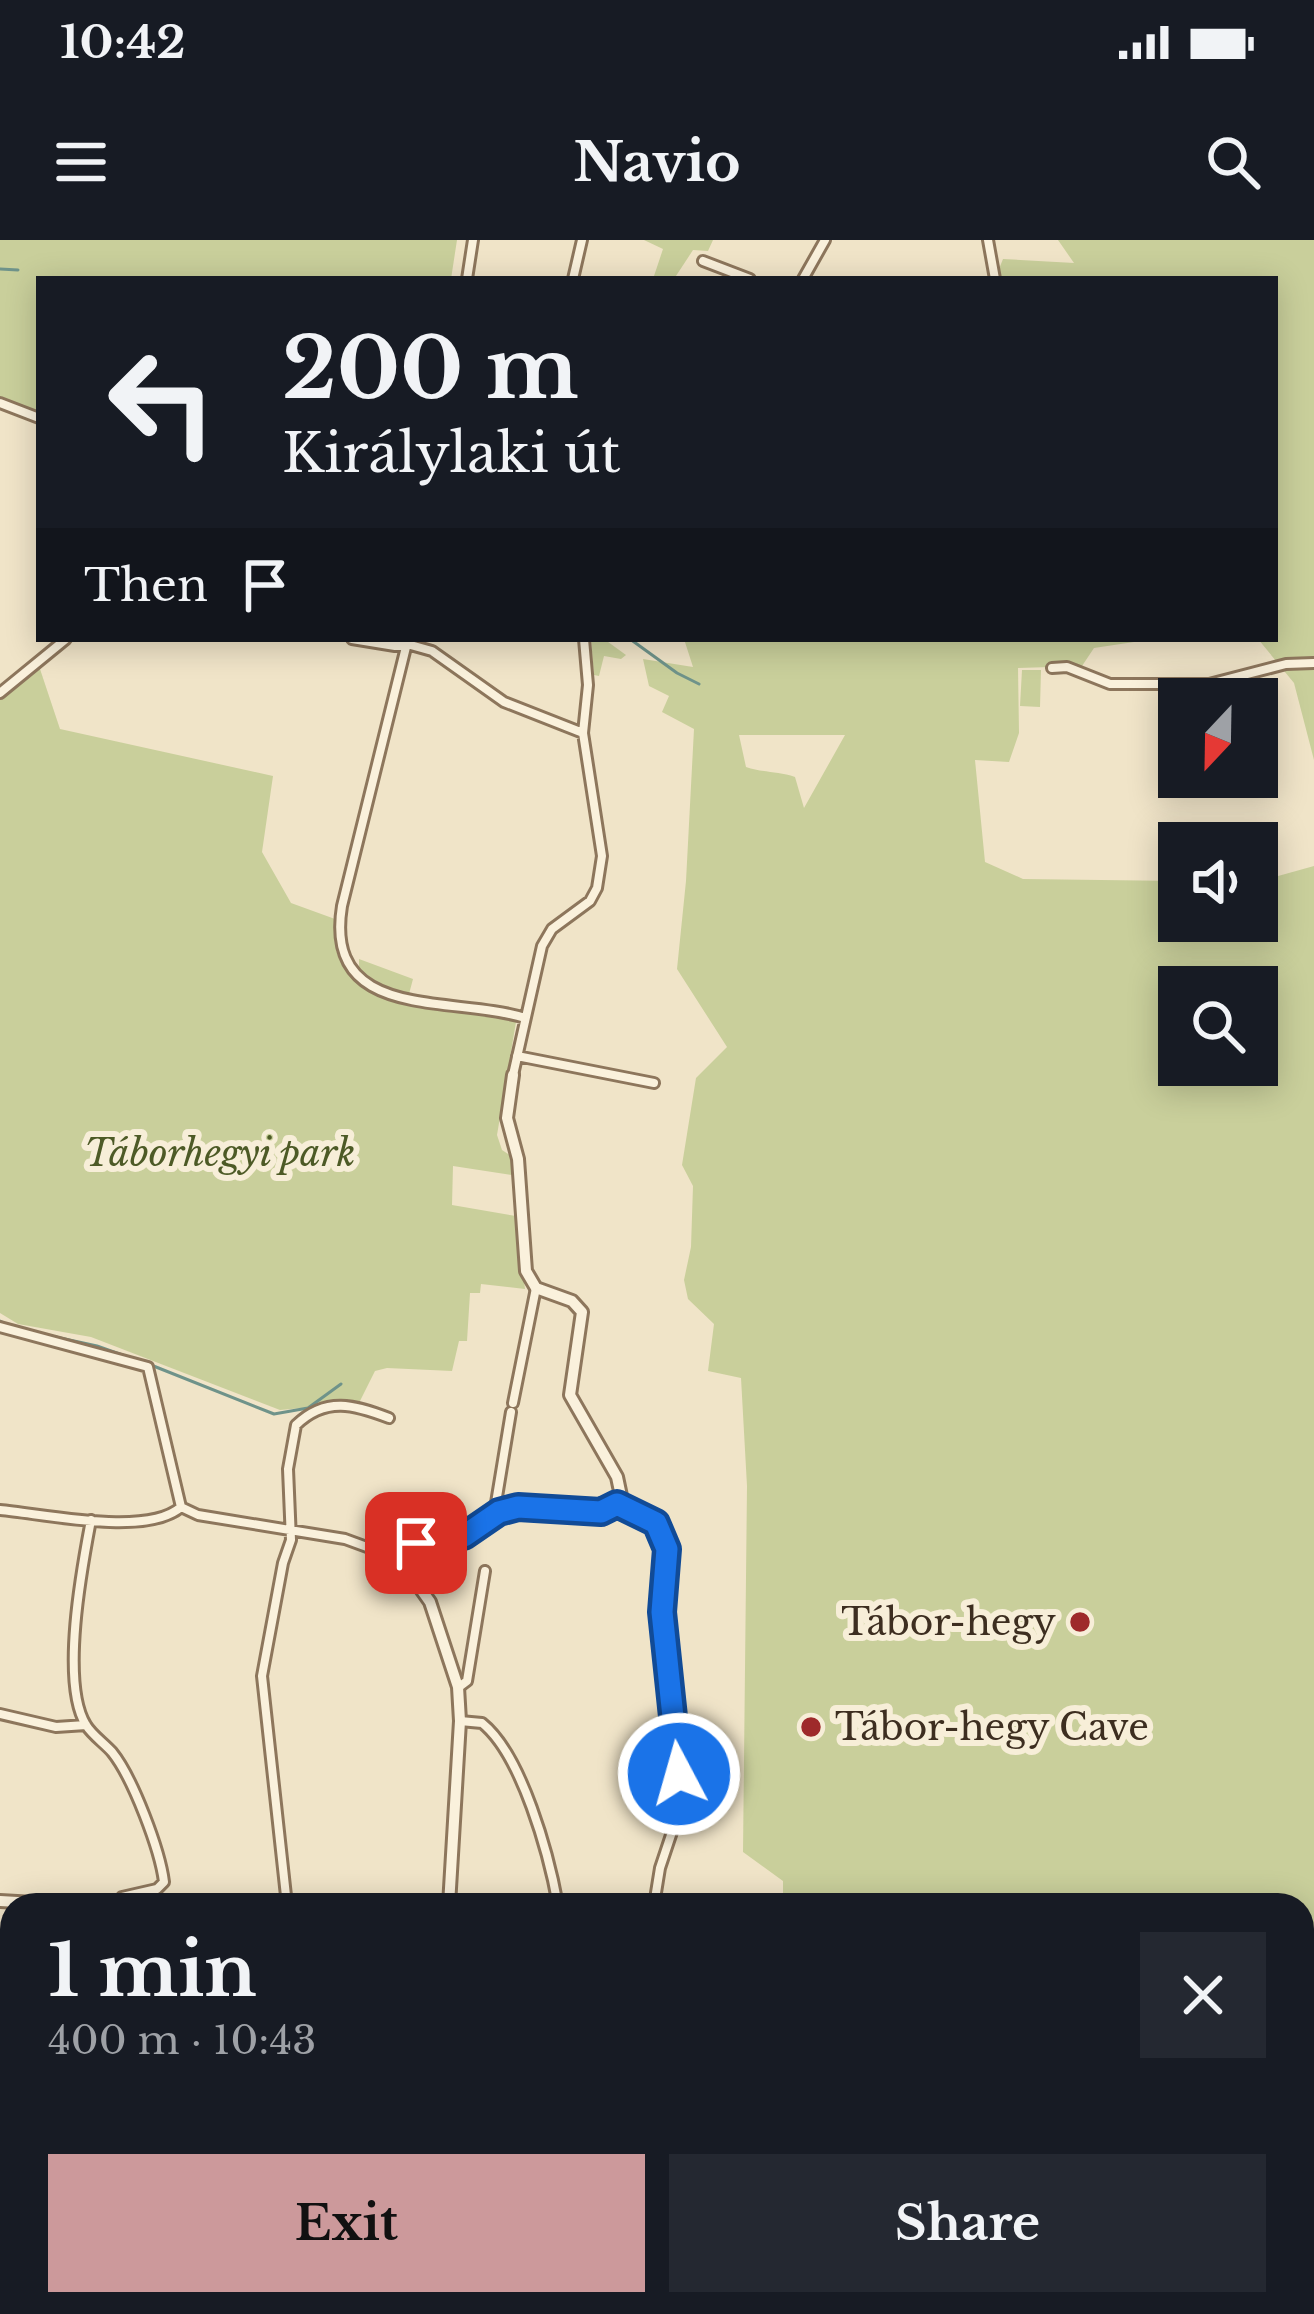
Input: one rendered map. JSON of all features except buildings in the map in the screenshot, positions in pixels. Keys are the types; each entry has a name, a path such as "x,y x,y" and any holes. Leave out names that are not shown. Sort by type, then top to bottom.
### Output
{"street":[{"path":"467,276 472,240"},
{"path":"574,276 582,240"},
{"path":"805,276 825,240"},
{"path":"988,240 994,276"},
{"path":"703,261 742,276"},
{"path":"0,403 36,417"},
{"path":"0,693 62,642"},
{"path":"370,642 395,646 405,642"},
{"path":"407,642 342,905 339,934 344,955 362,979 385,995 495,1008 525,1018"},
{"path":"409,642 446,659 505,702 583,733"},
{"path":"405,1561 416,1543 464,1536 494,1515 518,1507 601,1512 617,1504 621,1496 617,1477 570,1395 581,1312 572,1301 536,1288 526,1271 518,1159 507,1118 542,946 552,929 590,902 597,888 602,856 583,733 588,685 584,642"},
{"path":"1052,668 1067,667 1110,684 1209,684 1286,664 1314,663"},
{"path":"517,1056 655,1084"},
{"path":"494,1515 536,1288"},
{"path":"1,1329 85,1347 142,1364 150,1371 181,1507"},
{"path":"285,1893 262,1676 290,1529 288,1468 300,1420 333,1406 352,1404 389,1418"},
{"path":"617,1504 656,1523 667,1549 662,1612 682,1802 656,1893"},
{"path":"0,1510 150,1521 181,1507 198,1515 363,1544 405,1561 437,1620 458,1688 450,1893"},
{"path":"91,1520 74,1650 77,1696 86,1725 117,1760 162,1863 162,1887 140,1893"},
{"path":"458,1688 467,1681 485,1571"},
{"path":"0,1714 56,1727 86,1725"},
{"path":"460,1721 482,1723 497,1738 542,1830 555,1893"}],"green space":[{"path":"0,240 457,240 451,276 36,276 36,413 0,399"},
{"path":"644,240 713,240 708,251 693,250 676,276 654,276 663,249"},
{"path":"1058,240 1314,240 1314,760 1294,683 1260,642 1278,642 1278,276 996,276 1003,259 1074,263"},
{"path":"591,642 608,642 626,655 621,659 604,656 599,676 594,675"},
{"path":"685,642 1134,642 1094,648 1082,666 1018,668 1019,733 1009,762 975,760 985,862 1023,879 1158,881 1158,942 1278,942 1278,876 1314,866 1314,1893 783,1893 783,1881 743,1852 747,1486 741,1378 708,1371 714,1324 688,1299 684,1280 691,1247 693,1186 682,1165 696,1078 727,1047 677,969 694,729 662,712 669,696 649,686 643,659 693,667","holes":["739,735 845,735 804,808 795,777 746,767"]},
{"name":"Táborhegyi park","path":"39,666 60,729 273,776 262,852 291,903 335,919 336,951 349,973 370,989 397,1000 516,1022 497,1135 502,1150 511,1156 512,1175 453,1166 452,1205 516,1216 525,1289 481,1284 480,1293 470,1293 467,1341 459,1341 452,1371 387,1368 375,1371 359,1403 280,1410 91,1337 18,1324 0,1313 0,695"},
{"path":"1022,670 1041,670 1040,707 1020,706"},
{"path":"359,959 413,979 409,994 376,984 359,969"}],"waterway":[{"path":"0,269 18,270"},
{"path":"634,642 699,684"},
{"path":"0,1321 9,1326"},
{"path":"42,1334 142,1362"},
{"path":"151,1365 274,1414 308,1408 341,1384"}],"place":[{"name":"Tábor-hegy","path":"1080,1622"},
{"name":"Tábor-hegy Cave","path":"811,1727"}],"route":[{"path":"416,1543 464,1536 499,1512 528,1506 601,1512 617,1504 656,1523 667,1549 662,1612 679,1774"}]}
